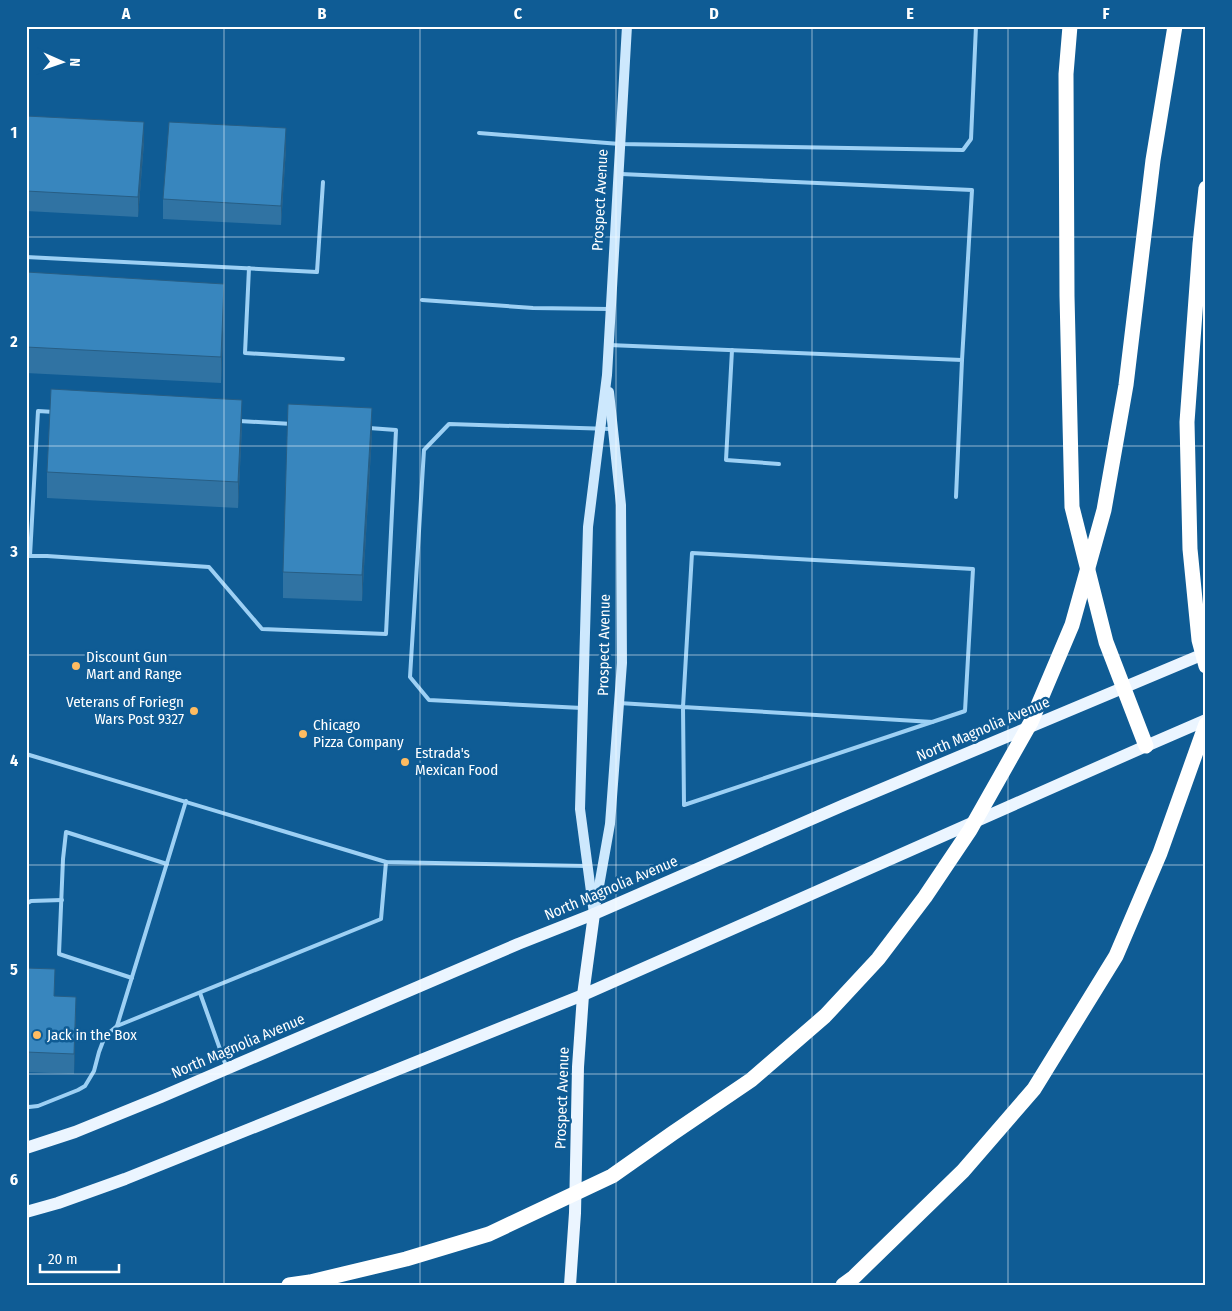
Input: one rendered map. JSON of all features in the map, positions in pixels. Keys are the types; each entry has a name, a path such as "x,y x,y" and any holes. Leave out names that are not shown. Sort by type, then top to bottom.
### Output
{"highway":[{"path":"1070,26 1066,74 1067,286 1072,507 1106,642 1146,746"},
{"path":"289,1285 310,1282 406,1259 489,1234 612,1176 751,1080 825,1016 878,959 925,896 970,830 1030,722 1072,625 1104,510 1126,385 1153,160 1174,26"},
{"path":"1206,188 1187,422 1190,549 1199,640 1206,666"},
{"path":"843,1285 854,1277 963,1171 1034,1089 1116,956 1160,853 1206,722"}],"main road":[{"name":"Prospect Avenue","path":"594,914 580,809 588,527 607,375 627,26"},
{"name":"Prospect Avenue","path":"570,1285 575,1213 578,1067 583,995 594,914 610,824 622,663 621,505 607,375"},
{"name":"North Magnolia Avenue","path":"26,1148 75,1132 227,1069 518,944 594,914 1124,686 1206,653"},
{"path":"26,1212 58,1203 125,1179 583,995 1146,746 1206,722"}],"lane":[{"path":"478,133 620,144 963,150 972,139 976,26"},
{"path":"618,174 972,190 956,497"},
{"path":"26,256 317,272 323,182"},
{"path":"249,268 245,353 343,359"},
{"path":"422,300 533,308 611,310"},
{"path":"609,345 962,360"},
{"path":"732,350 726,460 779,464"},
{"path":"58,412 38,411 28,556 210,567 262,629 386,634 396,430 366,428"},
{"path":"237,421 297,424"},
{"path":"583,708 429,700 410,677 424,450 449,424 613,429"},
{"path":"692,554 972,569 965,711 684,805 683,707 692,554"},
{"path":"619,703 933,722"},
{"path":"26,754 386,862 588,866"},
{"path":"118,1026 186,802"},
{"path":"132,978 59,954 66,832 166,864"},
{"path":"26,1106 38,1106 85,1086 94,1071 104,1036 118,1026 381,919 386,862"},
{"path":"26,904 31,901 62,900"},
{"path":"200,992 227,1069"}],"building":[{"path":"26,116 144,122 138,197 26,191"},
{"path":"169,122 286,128 281,206 163,199"},
{"path":"26,272 224,284 221,357 26,347"},
{"path":"51,389 242,400 238,482 47,472"},
{"path":"288,404 372,408 362,575 283,572"},
{"path":"26,968 55,969 54,996 76,997 74,1054 26,1052"}],"place":[{"name":"Discount Gun Mart and Range","path":"76,666"},
{"name":"Veterans of Foriegn Wars Post 9327","path":"194,711"},
{"name":"Chicago Pizza Company","path":"303,734"},
{"name":"Estrada's Mexican Food","path":"405,762"},
{"name":"Jack in the Box","path":"37,1035"}]}
